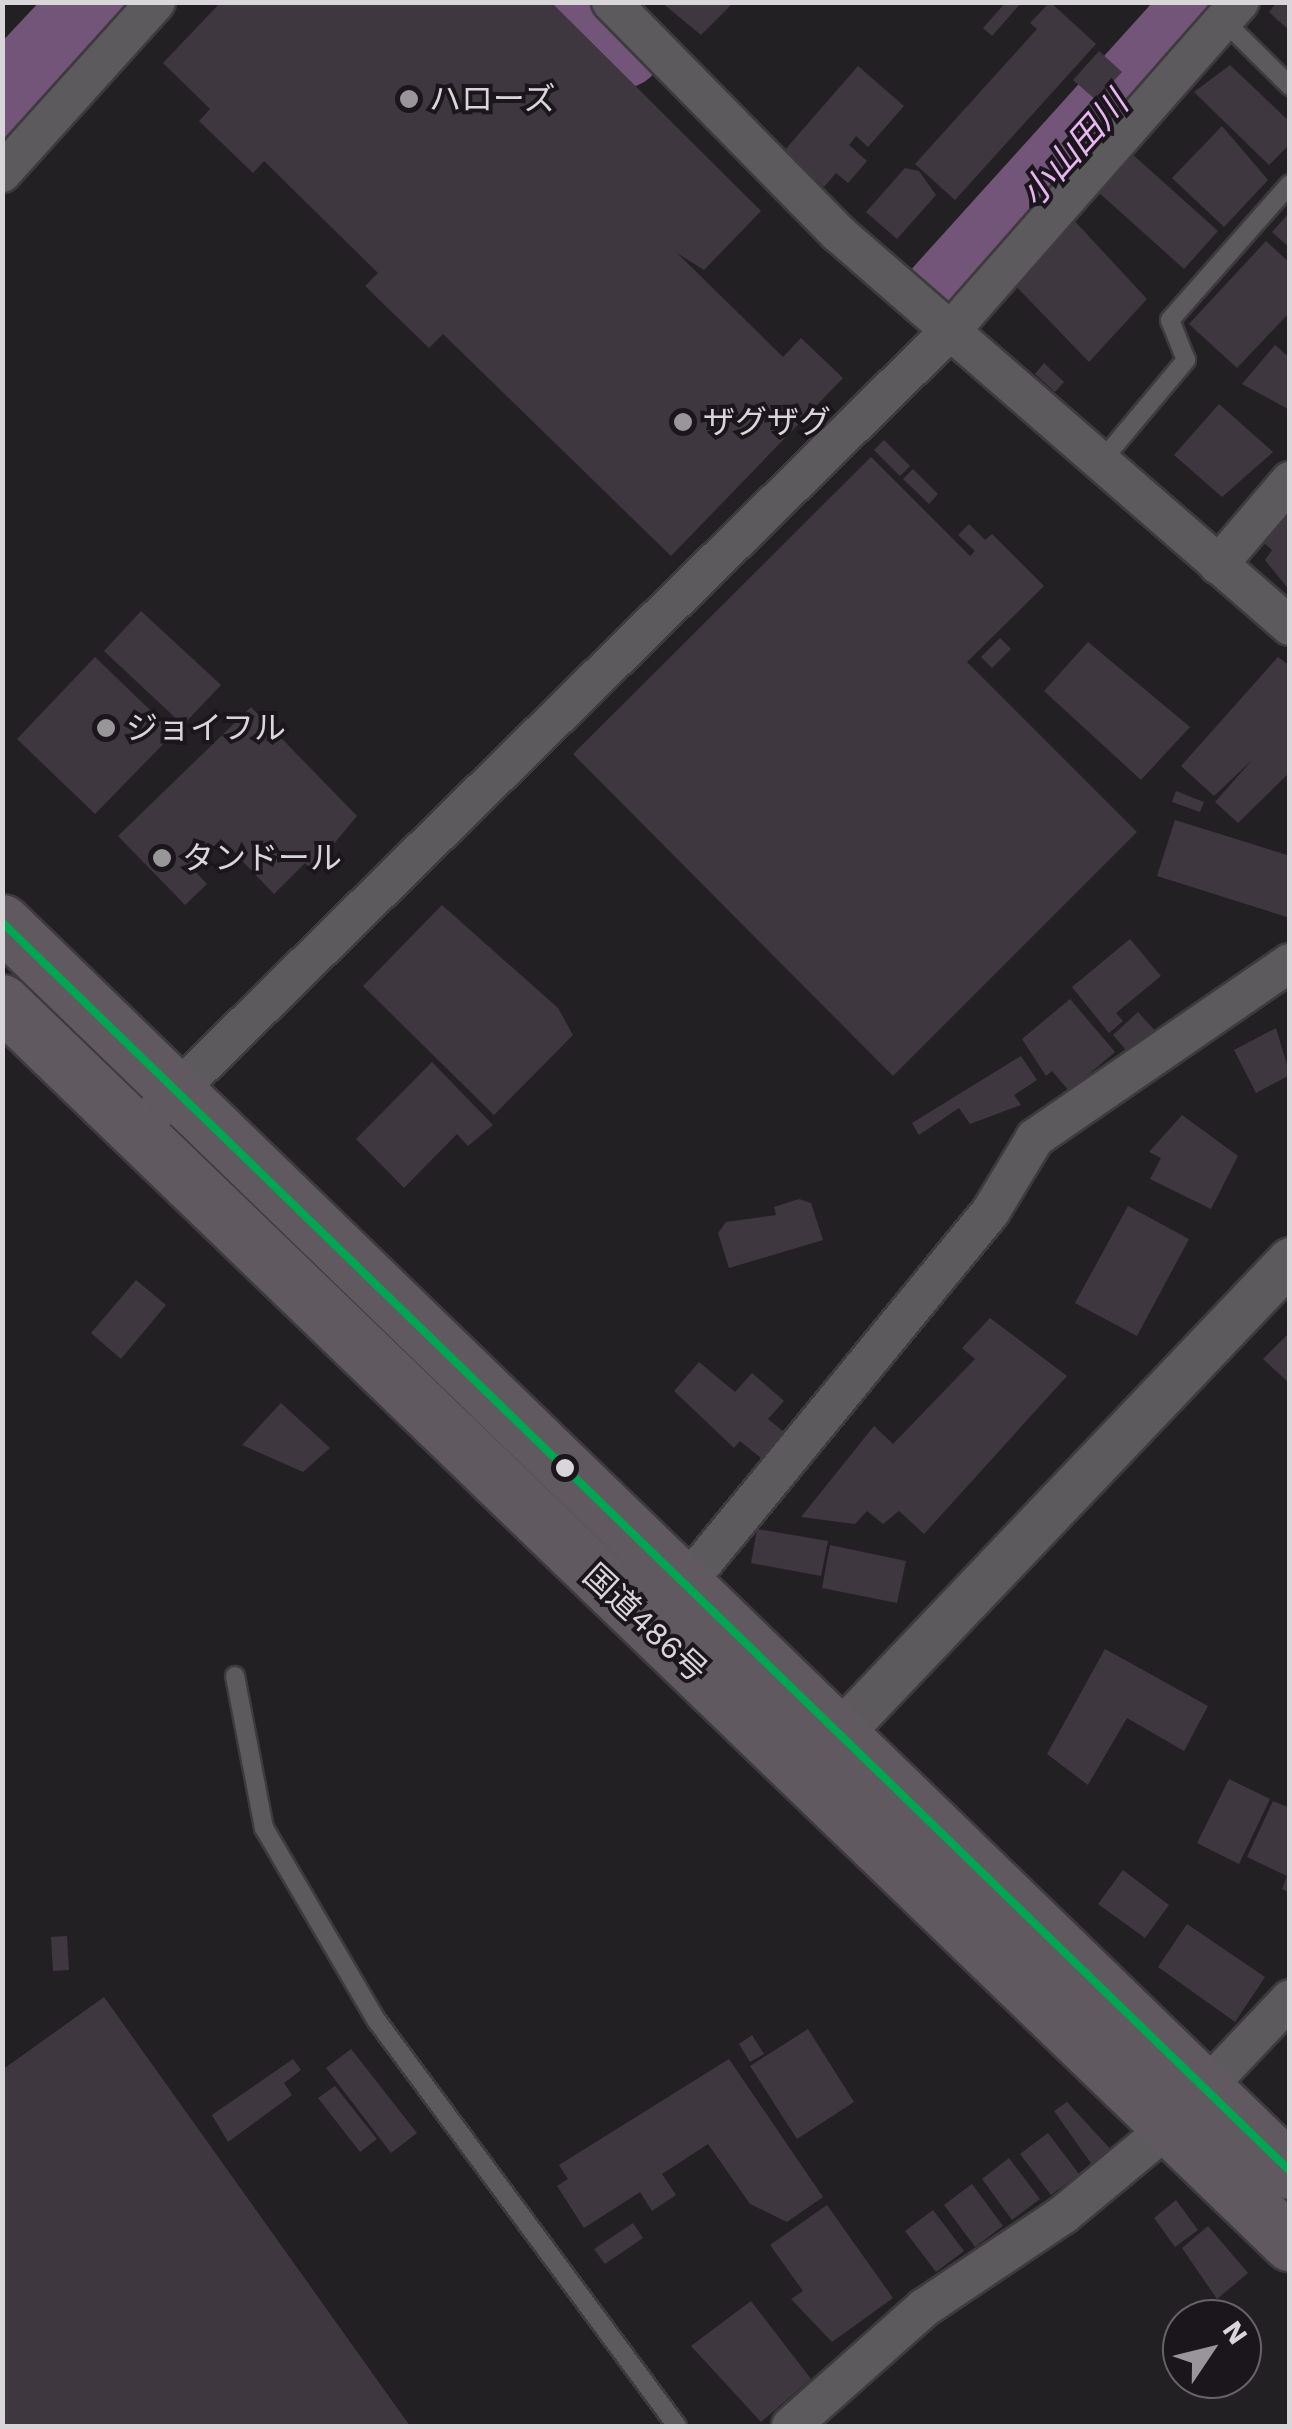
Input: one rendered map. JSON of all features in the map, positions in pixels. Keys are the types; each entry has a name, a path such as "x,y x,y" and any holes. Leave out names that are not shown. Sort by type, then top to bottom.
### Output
{"highway":[{"name":"国道486号","path":"2,922 685,1584 842,1731 1186,2107 1290,2243"},
{"name":"国道486号","path":"2,1002 804,1771 1186,2107 1290,2171"}],"street":[{"path":"2,172 156,2"},
{"path":"612,2 838,233 954,327 1098,464 1290,626"},
{"path":"135,1132 180,1094 424,840 954,327 1232,12"},
{"path":"1218,566 1290,481"},
{"path":"685,1584 991,1211 1035,1138 1290,963"},
{"path":"804,1771 1290,1260"},
{"path":"791,2426 924,2308 1063,2215 1186,2107 1290,1999"}],"lane":[{"path":"1232,12 1290,86"},
{"path":"1098,464 1186,360 1170,320 1290,184"},
{"path":"235,1676 264,1828 377,2022 678,2426"}],"building":[{"path":"221,2 551,2 761,211 704,270 677,253 783,357 801,338 843,378 671,556 443,334 429,348 365,286 378,273 264,161 253,173 199,121 210,109 163,63"},
{"path":"661,2 734,2 701,35"},
{"path":"1006,2 1022,2 992,36 983,28"},
{"path":"1050,2 1096,44 955,200 915,164 1037,29 1030,23"},
{"path":"1277,2 1290,2 1290,31 1269,12"},
{"path":"1099,51 1122,72 1096,100 1073,80"},
{"path":"1230,65 1290,122 1290,144 1269,165 1194,92"},
{"path":"858,66 904,106 868,147 856,136 849,145 867,161 848,183 836,173 824,187 784,151"},
{"path":"1222,126 1268,180 1224,227 1172,178"},
{"path":"1131,153 1218,231 1184,269 1097,191"},
{"path":"905,168 919,171 936,195 897,239 866,212"},
{"path":"1290,212 1290,248 1272,232"},
{"path":"1070,216 1147,299 1089,362 1011,281"},
{"path":"1266,241 1290,263 1290,312 1237,368 1189,324"},
{"path":"1275,345 1290,358 1290,410 1242,384"},
{"path":"1044,363 1064,382 1055,392 1035,374"},
{"path":"1219,404 1273,452 1222,497 1174,455"},
{"path":"884,440 910,466 900,476 874,450"},
{"path":"871,457 970,556 975,551 958,535 969,524 985,540 992,534 1044,586 967,662 1137,832 893,1076 573,754"},
{"path":"913,469 938,494 929,504 903,479"},
{"path":"1290,511 1290,591 1265,560 1272,550 1264,543"},
{"path":"141,611 221,685 183,725 104,651"},
{"path":"1000,638 1011,649 992,668 981,657"},
{"path":"1088,642 1190,727 1141,780 1044,691"},
{"path":"95,657 174,733 95,814 17,739"},
{"path":"1278,657 1290,666 1290,772 1238,823 1215,802 1252,760 1214,796 1181,766"},
{"path":"251,707 357,816 312,870 305,863 274,894 221,839 192,868 207,884 185,905 118,836"},
{"path":"1176,791 1204,802 1200,812 1172,802"},
{"path":"1175,820 1290,856 1290,918 1157,876"},
{"path":"442,905 558,1008 573,1035 494,1115 363,986"},
{"path":"1130,939 1161,976 1116,1013 1123,1021 1109,1033 1072,987"},
{"path":"1070,999 1115,1052 1069,1091 1052,1071 1046,1076 1022,1039"},
{"path":"1138,1012 1158,1034 1132,1057 1113,1035"},
{"path":"1276,1028 1290,1075 1256,1093 1234,1050"},
{"path":"1021,1056 1037,1080 1014,1095 1021,1105 970,1124 959,1108 919,1135 912,1123"},
{"path":"432,1062 493,1125 468,1146 457,1134 404,1188 356,1139"},
{"path":"1182,1115 1238,1156 1211,1209 1150,1179 1161,1158 1149,1152"},
{"path":"799,1199 811,1203 823,1240 729,1268 718,1233 726,1222 776,1215 774,1207"},
{"path":"1128,1206 1189,1239 1137,1336 1075,1303"},
{"path":"136,1280 166,1305 121,1359 91,1333"},
{"path":"990,1318 1067,1376 924,1534 899,1511 883,1524 867,1511 855,1524 801,1517 874,1426 893,1444 975,1359 962,1348"},
{"path":"1290,1332 1290,1384 1263,1359"},
{"path":"699,1362 735,1392 752,1373 784,1401 768,1419 784,1432 761,1458 740,1441 734,1448 674,1391"},
{"path":"281,1403 330,1448 303,1472 242,1445"},
{"path":"757,1529 828,1541 821,1576 751,1563"},
{"path":"830,1545 906,1561 897,1603 822,1588"},
{"path":"1105,1649 1208,1706 1184,1751 1127,1718 1088,1785 1047,1754"},
{"path":"1229,1779 1270,1799 1239,1864 1197,1843"},
{"path":"1273,1801 1290,1808 1290,1893 1282,1889 1287,1876 1247,1857"},
{"path":"1123,1870 1169,1905 1145,1938 1098,1904"},
{"path":"1187,1924 1265,1977 1235,2022 1158,1967"},
{"path":"67,1936 69,1970 53,1971 51,1937"},
{"path":"104,1997 410,2426 2,2426 2,2070"},
{"path":"808,2029 854,2102 797,2139 750,2066"},
{"path":"752,2035 764,2054 750,2062 739,2044"},
{"path":"351,2049 417,2133 391,2153 326,2068"},
{"path":"293,2059 301,2070 284,2083 292,2095 228,2142 212,2115"},
{"path":"729,2059 823,2197 787,2222 750,2204 708,2144 662,2174 676,2195 652,2211 640,2192 584,2228 557,2186 568,2179 559,2165"},
{"path":"335,2086 377,2139 360,2152 318,2098"},
{"path":"1067,2102 1116,2155 1095,2169 1054,2111"},
{"path":"1048,2133 1079,2174 1051,2195 1020,2154"},
{"path":"1009,2158 1040,2199 1012,2220 982,2179"},
{"path":"972,2184 1003,2226 975,2247 944,2205"},
{"path":"1176,2200 1198,2230 1175,2247 1154,2218"},
{"path":"827,2205 893,2298 832,2342 791,2299 803,2291 770,2245"},
{"path":"933,2210 964,2251 936,2272 905,2231"},
{"path":"633,2223 643,2238 605,2264 594,2249"},
{"path":"1208,2226 1248,2273 1217,2299 1182,2248"},
{"path":"751,2301 811,2379 761,2422 691,2346"}],"waterway":[{"name":"小山田川","path":"2,100 94,2"},
{"name":"小山田川","path":"580,2 623,48"},
{"name":"小山田川","path":"942,295 1207,2"}],"transit line":[{"path":"2,922 1290,2171"}],"place":[{"name":"ハローズ","path":"409,99"},
{"name":"ザグザグ","path":"683,422"},
{"name":"ジョイフル","path":"106,728"},
{"name":"タンドール","path":"162,858"}]}
